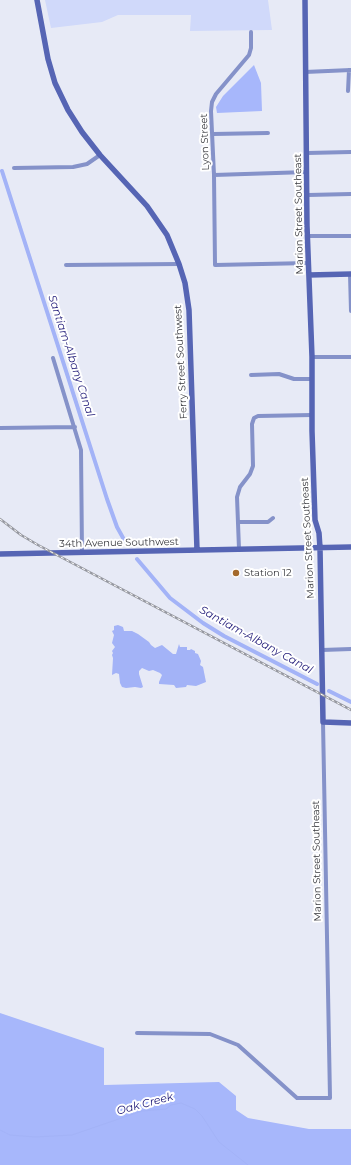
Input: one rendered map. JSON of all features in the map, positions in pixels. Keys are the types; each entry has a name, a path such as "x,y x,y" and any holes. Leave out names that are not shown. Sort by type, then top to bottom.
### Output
{"street":[{"name":"Ferry Street Southwest","path":"36,0 48,59 56,83 68,110 82,132 100,155 147,206 166,235 179,264 185,284 189,310 197,550"},
{"name":"Marion Street Southeast","path":"137,1033 210,1034 238,1045 297,1098 330,1098 320,548 319,533 315,520 311,379 312,357 308,236 305,0"},
{"name":"Lyon Street","path":"251,32 248,55 216,94 212,102 215,264 309,263"},
{"path":"305,72 350,70 348,91"},
{"path":"212,134 268,133"},
{"path":"307,153 351,152"},
{"path":"14,168 73,167 87,164 100,155"},
{"path":"214,175 307,172"},
{"path":"308,195 351,194"},
{"path":"308,236 351,236"},
{"path":"66,265 179,264"},
{"path":"309,275 351,274 351,311"},
{"path":"312,357 351,357"},
{"path":"53,358 81,455 82,552"},
{"path":"251,375 279,374 294,379 311,379"},
{"path":"239,549 238,497 240,487 250,474 253,466 252,424 254,418 258,416 312,415"},
{"path":"0,428 74,427"},
{"path":"239,522 268,522 273,518"},
{"name":"34th Avenue Southwest","path":"0,554 351,547"},
{"path":"322,650 351,649"},
{"path":"324,722 351,723"}],"shaded area":[{"path":"45,0 268,0 272,30 190,31 191,15 118,15 102,22 51,28"},
{"path":"254,65 261,83 262,111 217,113 216,107 223,96"},
{"path":"118,625 123,627 124,631 132,631 138,634 155,648 162,645 173,654 176,654 179,644 180,647 187,647 187,650 191,649 195,651 201,661 200,665 203,667 206,682 196,686 187,685 186,687 176,688 174,685 159,684 162,675 160,673 142,668 139,671 139,674 143,687 122,687 119,674 116,673 112,675 112,651 115,647 112,643 114,635 112,631 114,630 114,626"},
{"path":"0,1013 104,1048 104,1085 219,1082 236,1096 236,1110 248,1118 309,1129 351,1129 351,1165 0,1165"}],"waterway":[{"name":"Santiam-Albany Canal","path":"2,171 107,499 117,527 127,545"},
{"name":"Santiam-Albany Canal","path":"137,559 170,598 203,623 224,636 317,684"},
{"name":"Santiam-Albany Canal","path":"329,691 351,702"},
{"name":"Oak Creek","path":"0,1130 10,1135 35,1137 72,1135 142,1111 166,1109 171,1105 181,1103 195,1109 202,1116 219,1142 248,1165"}],"railway":[{"path":"0,519 21,535 38,545 351,710"}],"place":[{"name":"Station 12","path":"236,573"}]}
